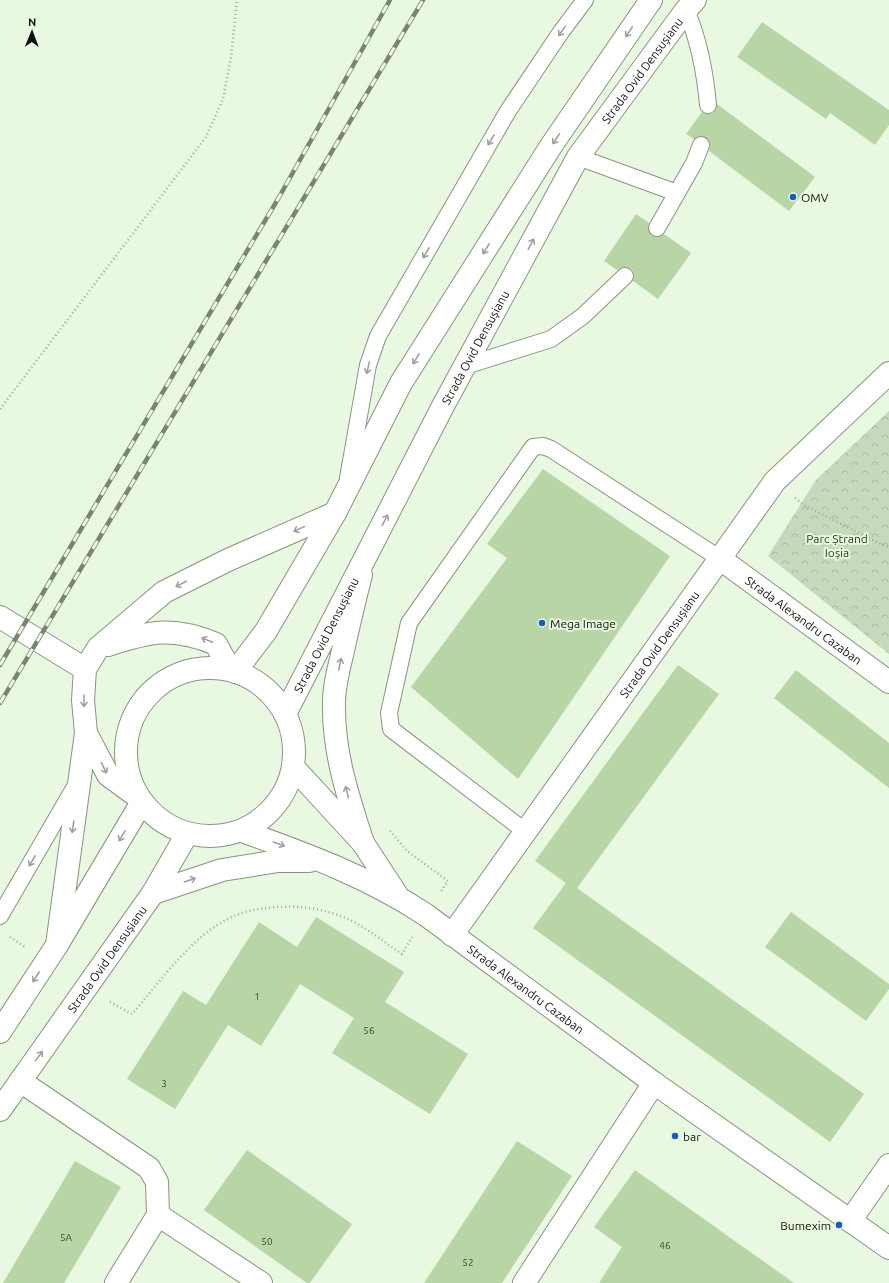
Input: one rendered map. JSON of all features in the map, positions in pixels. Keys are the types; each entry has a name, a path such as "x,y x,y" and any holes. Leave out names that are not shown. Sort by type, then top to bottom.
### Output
{"main road":[{"path":"232,671 266,631 340,504 401,383 551,146 651,0"},
{"name":"Strada Ovid Densușianu","path":"286,714 366,554 578,157 690,5"},
{"name":"Strada Ovid Densușianu","path":"452,935 775,482 889,373"},
{"path":"57,945 86,733 83,700 85,669 98,648 164,592 340,504"},
{"path":"363,843 349,802 340,765 335,736 334,702 349,623 366,554"},
{"name":"Strada Alexandru Cazaban","path":"720,558 889,682"},
{"path":"0,617 85,669"},
{"path":"98,648 140,634 168,632 193,635 216,644 232,671"},
{"path":"86,733 108,775 140,800 162,822 187,834 215,837 242,831 266,816 284,795 294,768 294,740 286,714 273,695 255,681 232,671 208,668 186,671 166,681 148,694 136,712 128,733 126,755 129,777 140,800"},
{"name":"Strada Alexandru Cazaban","path":"294,768 363,843 397,895"},
{"path":"0,1032 57,945 140,800"},
{"name":"Strada Alexandru Cazaban","path":"242,831 324,861 397,895 654,1083 889,1248"},
{"name":"Strada Ovid Densușianu","path":"0,1110 87,989 153,893 187,834"},
{"path":"153,893 222,870 278,861 324,861"},
{"path":"20,1081 148,1168 157,1182 158,1216 116,1283"},
{"path":"524,1283 654,1083"},
{"path":"850,1221 889,1165"},
{"path":"158,1216 261,1283"}],"lane":[{"path":"340,504 368,365 378,336 508,111 561,32 585,0"},
{"path":"690,5 706,84 708,105"},
{"path":"657,228 694,163 701,145"},
{"path":"578,157 677,193"},
{"path":"466,366 551,339 583,316 625,276"},
{"path":"526,832 391,729 389,714 410,623 533,447 543,446 551,449 720,558"},
{"path":"0,916 80,778"}],"path":[{"path":"0,409 206,137 223,99 231,57 237,0"},
{"path":"775,482 804,505 889,548"}],"green space":[{"name":"Parc Ștrand Ioșia","path":"889,411 889,654 768,556 816,480"}],"building":[{"path":"762,22 889,110 889,125 875,145 830,113 826,119 737,57"},
{"path":"717,104 815,177 789,211 709,151 710,144 708,139 700,136 694,139 686,134 702,112 709,114 713,113"},
{"path":"636,214 649,223 648,228 652,236 657,237 664,234 691,253 658,299 633,281 634,274 632,269 623,267 617,270 604,261"},
{"name":"Mega Image","path":"543,469 670,556 518,779 411,687 507,558 487,544"},
{"path":"678,665 719,694 577,888 864,1094 830,1142 533,928 566,883 535,861"},
{"path":"796,670 889,743 889,788 774,698"},
{"path":"791,912 889,984 889,989 866,1021 765,947"},
{"path":"316,917 404,972 385,1002 468,1054 430,1114 332,1053 354,1018 300,984 261,1046 228,1025 175,1109 127,1079 183,991 206,1005 259,922 297,947"},
{"path":"517,1141 572,1176 502,1283 424,1283"},
{"path":"247,1150 352,1224 310,1283 307,1283 204,1210"},
{"path":"75,1161 121,1187 64,1283 3,1283"},
{"path":"635,1170 794,1283 599,1283 622,1247 594,1227"}],"railway":[{"path":"0,665 278,199 390,0"},
{"path":"0,703 423,0"}],"place":[{"name":"OMV","path":"793,197"},
{"name":"Mega Image","path":"542,623"},
{"name":"bar","path":"675,1136"},
{"name":"Bumexim","path":"839,1225"}]}
